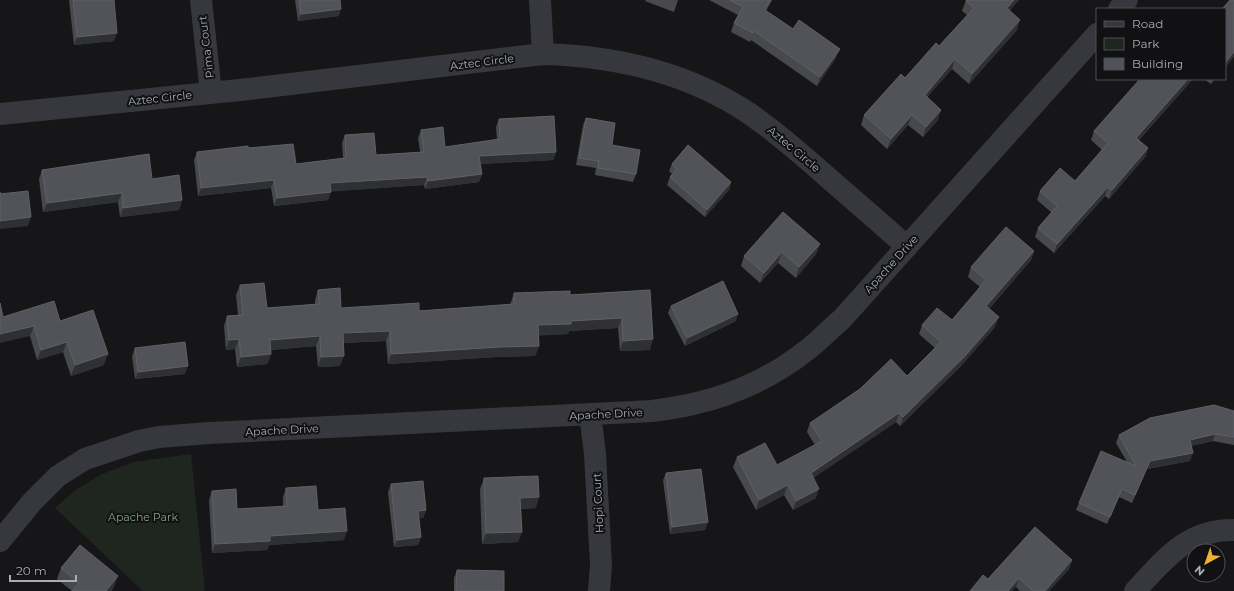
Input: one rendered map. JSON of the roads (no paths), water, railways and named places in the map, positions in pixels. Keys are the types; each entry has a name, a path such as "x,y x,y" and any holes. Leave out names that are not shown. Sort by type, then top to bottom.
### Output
{"street":[{"name":"Pima Court","path":"201,0 211,93"},
{"path":"540,0 543,54"},
{"path":"1120,8 1127,0"},
{"name":"Apache Drive","path":"0,541 32,502 58,476 85,459 139,441 159,437 209,433 652,411 697,403 723,396 746,387 808,350 842,319 1096,35"},
{"name":"Aztec Circle","path":"0,114 211,93 543,54 597,58 644,67 683,80 713,93 749,113 788,143 907,247"},
{"name":"Hopi Court","path":"590,414 595,454 601,565 599,591"},
{"path":"1135,591 1168,556 1181,545 1198,536 1229,530"}],"park label":[{"name":"Apache Park","path":"143,517"}]}
